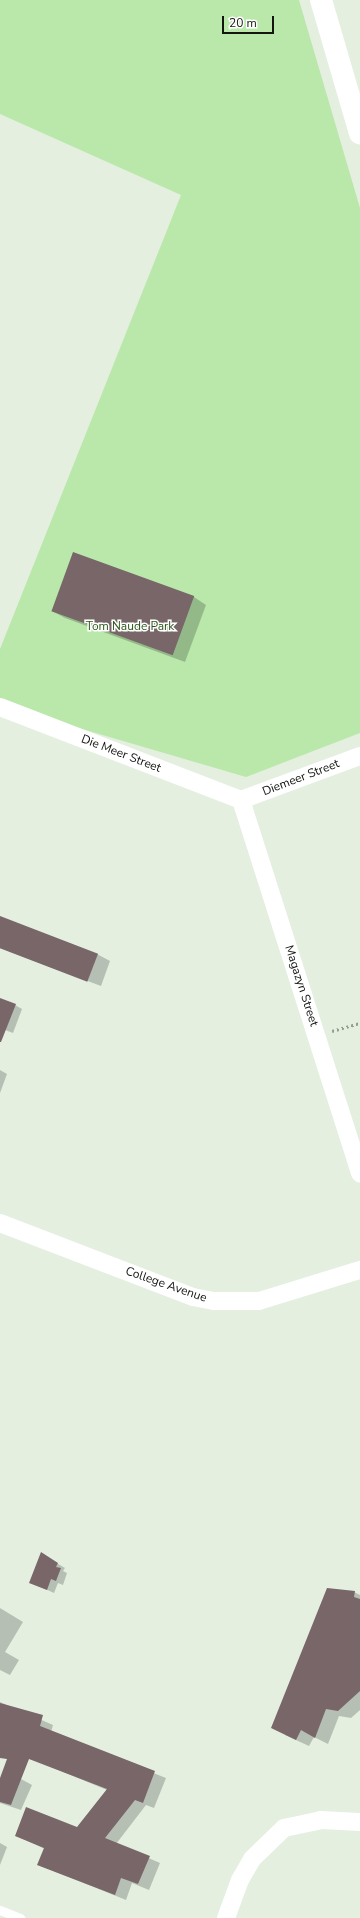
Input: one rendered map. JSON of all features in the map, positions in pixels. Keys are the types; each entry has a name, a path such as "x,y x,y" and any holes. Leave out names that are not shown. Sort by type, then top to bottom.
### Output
{"street":[{"path":"321,0 360,133"},
{"name":"Die Meer Street","path":"0,707 241,800"},
{"name":"Diemeer Street","path":"241,800 360,756"},
{"name":"Magazyn Street","path":"241,800 360,1170"},
{"name":"College Avenue","path":"0,1224 193,1297 214,1302 258,1301 360,1270"},
{"path":"226,1918 240,1880 252,1859 284,1828 321,1820 360,1822"}],"lane":[{"path":"0,1910 20,1918"}],"path":[{"path":"316,1036 360,1023"}],"green space":[{"name":"Tom Naude Park","path":"0,0 299,0 360,208 360,733 246,777 0,705 0,649 181,195 0,114"}],"building":[{"path":"73,552 194,596 173,655 51,611"},
{"path":"0,916 98,954 87,982 0,948"},
{"path":"0,998 16,1004 1,1042 0,1042"},
{"path":"41,1552 58,1563 56,1567 61,1568 56,1581 51,1579 47,1590 29,1583"},
{"path":"327,1588 355,1591 354,1597 360,1599 360,1691 338,1711 326,1709 315,1738 301,1730 296,1740 271,1728"},
{"path":"0,1703 43,1715 40,1726 155,1771 143,1803 135,1800 105,1838 150,1856 138,1884 121,1878 115,1895 37,1865 44,1848 15,1836 26,1807 77,1827 107,1789 29,1759 11,1805 0,1802 0,1778 7,1759 0,1758"}]}
